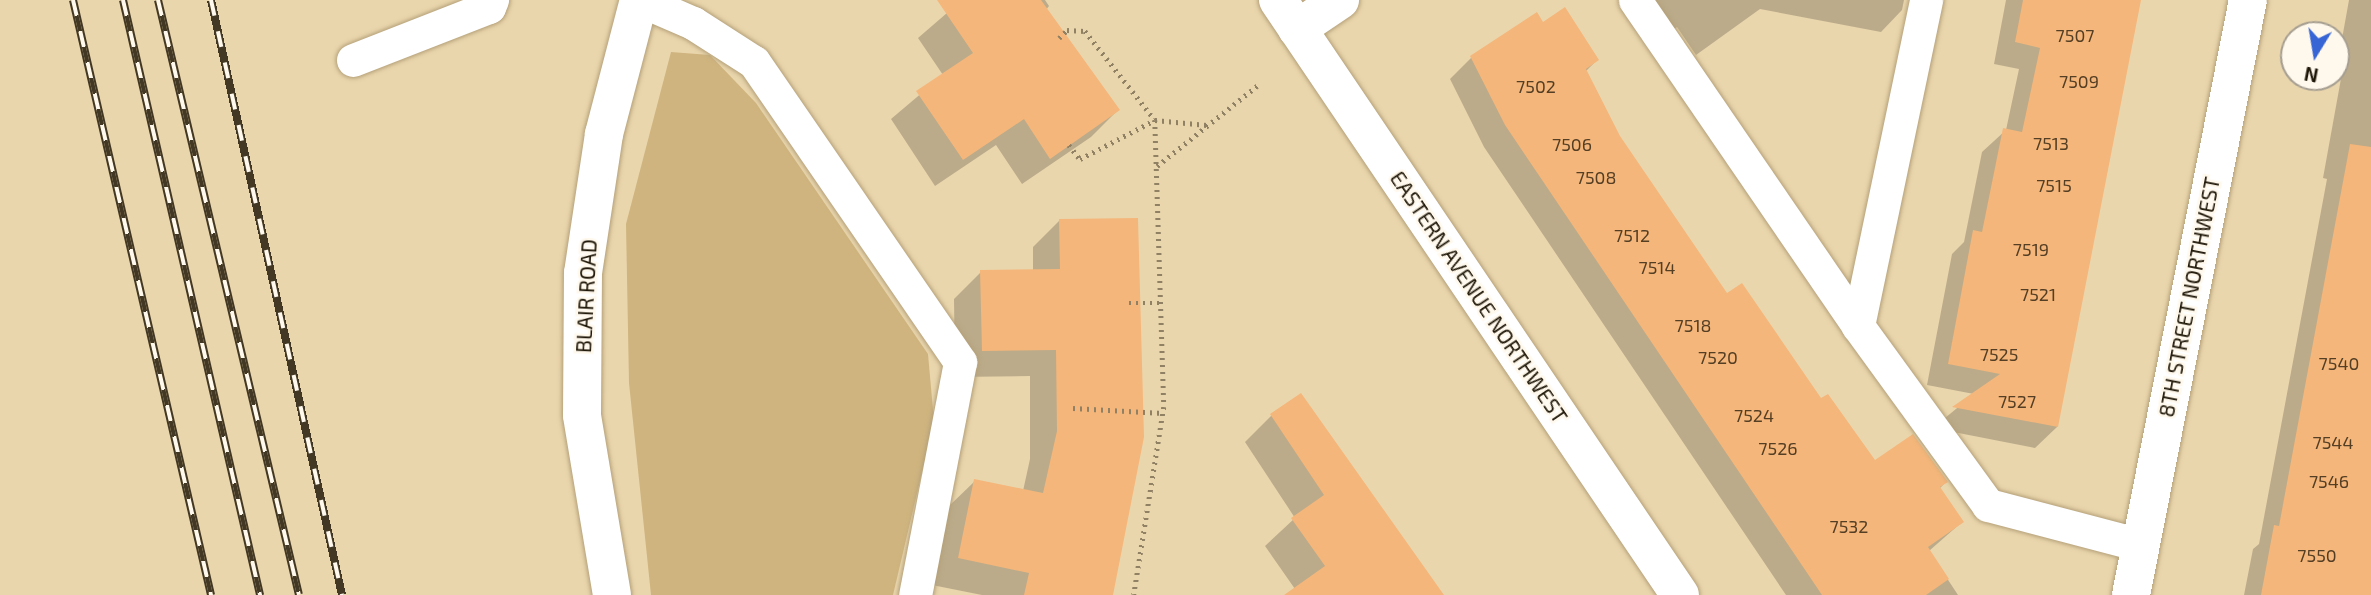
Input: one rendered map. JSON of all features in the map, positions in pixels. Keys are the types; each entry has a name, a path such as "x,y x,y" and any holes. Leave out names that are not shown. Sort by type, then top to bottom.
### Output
{"street":[{"name":"BLAIR ROAD","path":"612,595 582,415 583,273 604,134 639,0"},
{"path":"1288,14 1340,0"},
{"name":"8TH STREET NORTHWEST","path":"2131,595 2248,0"},
{"name":"EASTERN AVENUE NORTHWEST","path":"1288,14 1680,595"}],"lane":[{"path":"353,60 489,7 492,0"},
{"path":"639,0 693,23 754,62 960,362 915,595"},
{"path":"1634,0 1858,326 1988,505 2140,545"},
{"path":"1858,326 1926,0"}],"path":[{"path":"1059,38 1067,30 1085,31 1155,120 1163,413 1134,595"},
{"path":"1156,167 1258,85"},
{"path":"1069,145 1080,159 1155,120 1207,125"},
{"path":"1129,303 1160,303"},
{"path":"1073,408 1163,413"}],"shaded area":[{"path":"671,52 710,55 756,103 928,354 934,421 893,595 651,595 629,383 626,224"}],"building":[{"path":"937,0 1041,0 1120,110 1050,159 1024,119 963,160 916,91 973,53"},
{"path":"2023,0 2141,0 2058,427 1952,407 2000,374 1948,364 1973,230 1982,232 2003,128 2022,132 2040,48 2015,42"},
{"path":"1565,7 1599,60 1586,69 1620,136 1727,293 1742,283 1821,398 1828,394 1875,460 1913,434 1948,482 1940,487 1964,522 1928,547 1949,579 1926,595 1822,595 1505,125 1470,56 1537,12 1543,22"},
{"path":"2350,144 2371,147 2371,595 2261,595 2274,525 2279,526"},
{"path":"1138,218 1144,437 1113,595 1024,595 1029,573 958,558 974,479 1043,493 1057,431 1056,350 982,351 980,270 1060,269 1059,219"},
{"path":"1301,393 1444,595 1284,595 1325,566 1291,518 1324,495 1270,414"}],"railway":[{"path":"73,0 211,595"},
{"path":"123,0 260,595"},
{"path":"158,0 299,595"},
{"path":"211,0 342,595"}]}
